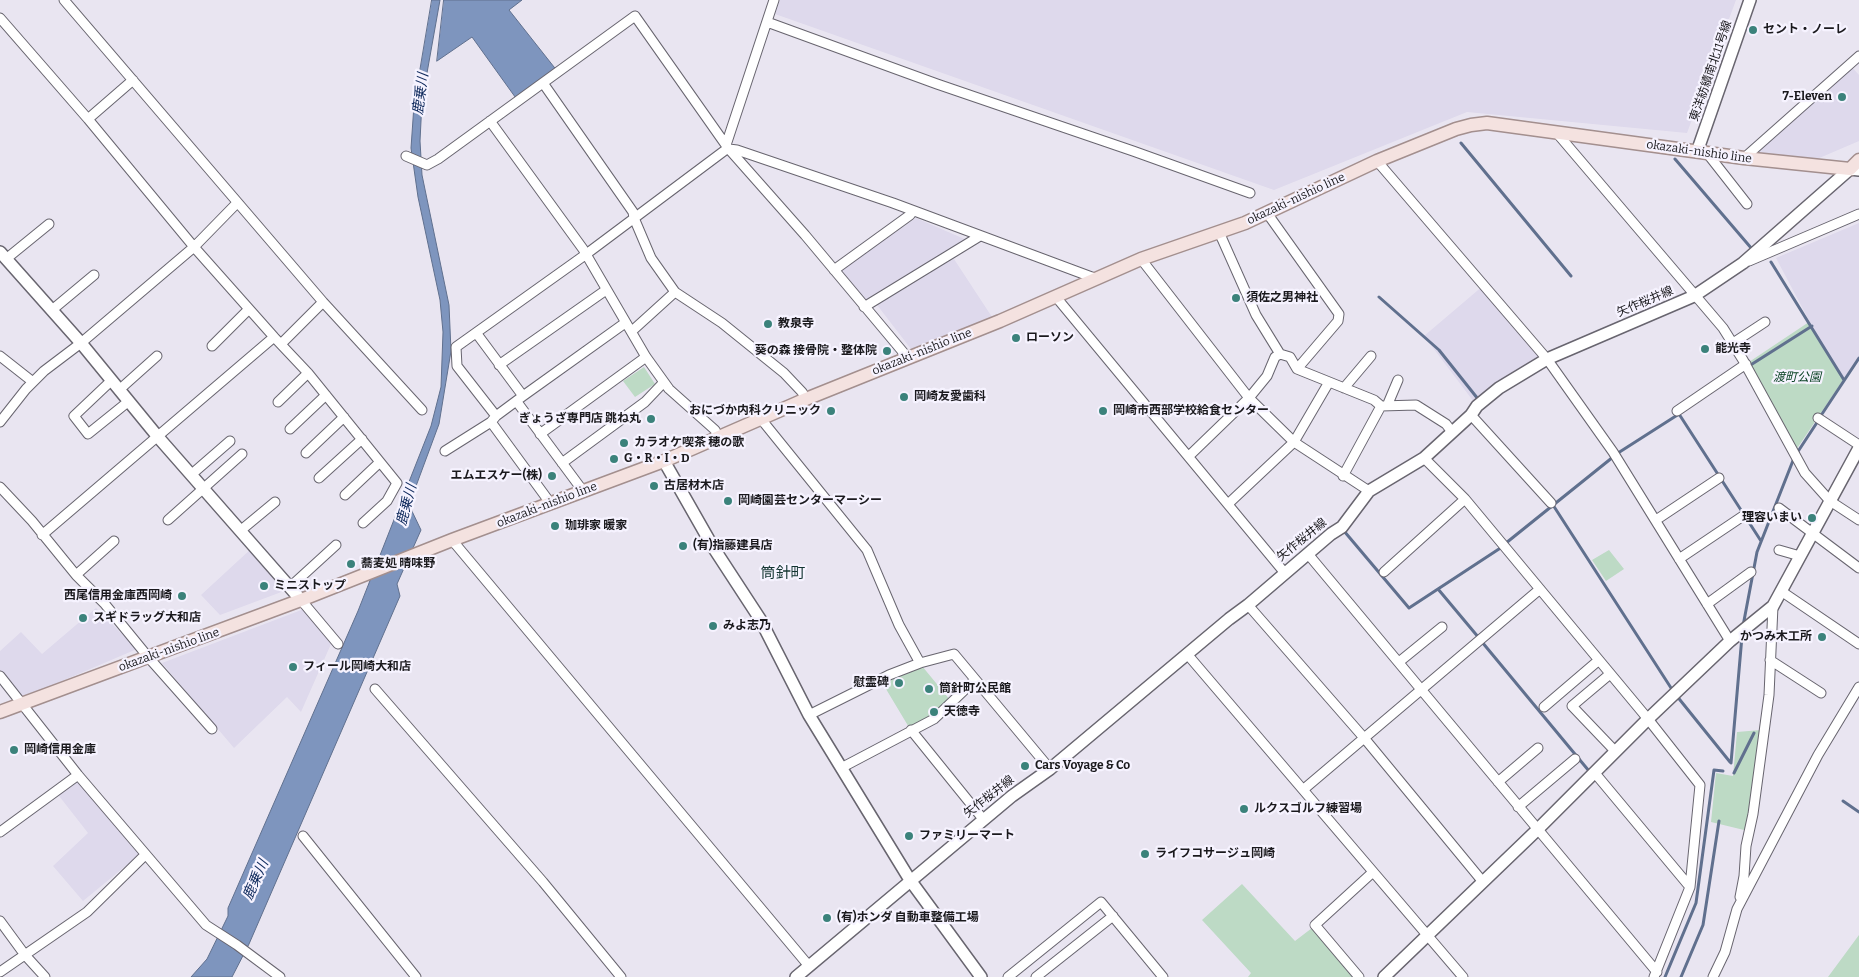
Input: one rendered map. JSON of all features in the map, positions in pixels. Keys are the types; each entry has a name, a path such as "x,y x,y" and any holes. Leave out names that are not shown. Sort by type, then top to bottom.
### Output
{"main road":[{"name":"okazaki-nishio line","path":"0,712 149,658 452,540 664,461 806,399 1056,297 1141,259 1267,213 1378,161 1471,124 1487,123 1702,153 1854,170"},
{"path":"1854,170 1859,160"}],"street":[{"path":"64,0 323,302 422,410"},
{"path":"551,504 457,363 456,347 477,334 585,255 728,148 774,0"},
{"name":"東洋紡績南北11号線","path":"1702,153 1750,0"},
{"path":"406,156 427,165 635,16 728,148 908,358"},
{"path":"0,18 88,119 194,247 308,373 397,483 387,501 363,522"},
{"path":"767,22 946,87 1250,193"},
{"path":"1744,158 1859,56"},
{"path":"88,119 133,80"},
{"path":"543,83 633,212 651,258 675,292 722,323 784,373 806,399"},
{"path":"490,121 583,249 625,323 632,330 646,357 669,389 714,430 718,437"},
{"path":"1556,132 1723,328 1746,364 1805,473 1830,501 1859,520"},
{"path":"728,148 913,211 1097,279"},
{"path":"1702,153 1747,204"},
{"path":"1378,161 1547,359 1613,452 1730,641"},
{"name":"矢作桜井線","path":"796,977 983,819 1050,769 1248,605 1284,572 1342,527 1369,492 1424,458 1471,415 1477,406 1500,388 1547,359 1694,296 1743,263 1854,170"},
{"path":"0,422 32,382 194,247 237,203"},
{"path":"834,270 913,211"},
{"path":"1267,213 1339,314 1338,321 1297,369"},
{"path":"1743,263 1859,214"},
{"path":"49,224 3,255 81,343 158,437 338,644"},
{"path":"1219,232 1256,315 1280,354 1290,357 1297,369 1374,400 1384,406 1416,405 1446,424 1452,432"},
{"path":"864,307 980,236"},
{"path":"1141,259 1249,398 1294,442 1369,492"},
{"path":"52,310 94,275"},
{"path":"499,366 606,290"},
{"path":"632,330 675,292"},
{"path":"1056,297 1284,572"},
{"path":"42,535 323,302"},
{"path":"212,346 249,309"},
{"path":"1733,343 1765,322"},
{"path":"445,451 494,419 625,323"},
{"path":"477,334 520,399 540,434 583,491"},
{"path":"1189,456 1249,398 1267,376 1275,357 1280,354"},
{"path":"0,356 32,382"},
{"path":"119,390 157,356"},
{"path":"1344,388 1371,356"},
{"path":"540,434 646,357"},
{"path":"1677,411 1746,364"},
{"path":"278,402 308,373"},
{"path":"112,380 74,416 88,434 129,402"},
{"path":"1343,476 1398,380"},
{"path":"562,463 645,402 664,382"},
{"path":"1228,504 1294,442 1329,382"},
{"path":"290,429 326,395"},
{"path":"1471,415 1551,503"},
{"path":"306,453 344,417"},
{"path":"1384,977 1537,830 1648,719 1730,641 1773,606 1858,454 1818,418"},
{"path":"761,419 867,550 899,625 920,663"},
{"path":"319,478 362,440"},
{"path":"192,474 230,441"},
{"path":"168,520 242,454"},
{"path":"1308,554 1423,691 1655,975 1690,887 1700,785 1648,719 1465,499 1424,458"},
{"path":"664,461 713,547 760,619 809,716 910,880 981,977"},
{"path":"345,495 380,462"},
{"path":"1656,520 1719,478"},
{"path":"0,487 76,575 104,603 149,658 212,729"},
{"path":"1384,572 1465,499"},
{"path":"240,531 275,502"},
{"path":"1779,508 1859,568"},
{"path":"1680,559 1743,516"},
{"path":"452,540 809,966"},
{"path":"76,575 114,541"},
{"path":"290,587 336,545"},
{"path":"1779,550 1800,556"},
{"path":"1707,604 1751,572"},
{"path":"1304,789 1423,691 1540,590"},
{"path":"1781,591 1859,644"},
{"path":"1248,605 1365,739 1483,882"},
{"path":"1713,977 1725,952 1744,876 1746,846 1753,814 1769,695 1773,606"},
{"path":"1399,662 1442,627"},
{"path":"809,716 889,675 920,663 954,654 1050,769"},
{"path":"1187,654 1463,977"},
{"path":"1544,706 1599,660"},
{"path":"1770,660 1821,694"},
{"path":"1610,674 1572,706 1616,751"},
{"path":"0,676 78,775 206,926 280,977"},
{"path":"841,768 934,719 975,680"},
{"path":"1737,909 1818,755 1859,687"},
{"path":"375,689 543,882 621,977"},
{"path":"912,730 983,819"},
{"path":"1498,782 1538,748"},
{"path":"1518,807 1575,759"},
{"path":"1594,772 1690,887"},
{"path":"0,832 78,775"},
{"path":"303,836 416,977"},
{"path":"0,972 87,912 145,856"},
{"path":"1359,977 1315,925 1373,872"},
{"path":"1008,977 1100,902 1163,977"},
{"path":"1036,977 1113,916"},
{"path":"0,921 25,955 45,977"}],"shaded area":[{"path":"780,0 1736,0 1687,133 1467,112 1274,190 775,14"},
{"path":"1851,66 1859,75 1859,141 1817,159 1755,153"},
{"path":"916,218 969,241 865,301 840,271"},
{"path":"1859,223 1859,357 1843,380 1776,258"},
{"path":"954,259 992,317 911,349 874,301"},
{"path":"1484,285 1542,362 1477,406 1424,336"},
{"path":"252,548 284,591 220,615 201,595"},
{"path":"96,608 137,649 22,698 0,670 0,651 21,632 42,654"},
{"path":"304,609 331,644 301,712 287,697 234,748 162,663"},
{"path":"74,778 139,855 83,901 53,866 88,833 56,792"}],"green space":[{"name":"渡町公園","path":"1809,322 1843,380 1794,453 1746,364"},
{"path":"644,367 655,384 635,397 623,381"},
{"path":"1609,550 1624,569 1606,581 1592,560"},
{"path":"922,666 950,700 928,719 910,729 883,684"},
{"path":"1761,730 1751,814 1744,830 1711,822 1716,773 1733,776 1737,732"},
{"path":"1242,884 1295,941 1312,928 1352,977 1248,977 1251,973 1202,920"},
{"path":"1859,935 1859,977 1828,977"}],"water":[{"name":"鹿乗川","path":"432,0 440,0 422,101 420,141 422,175 449,305 451,351 439,424 409,505 421,530 397,584 400,596 249,944 232,977 191,977 207,959 228,916 228,908 358,611 431,426 441,387 443,332 440,300 418,197 411,148 414,105"},
{"path":"444,0 522,0 509,10 558,72 518,101 472,37 437,61"}],"waterway":[{"path":"1461,143 1571,276"},
{"path":"1675,159 1752,249"},
{"path":"1771,262 1844,380"},
{"path":"1379,297 1439,350 1478,399"},
{"path":"1749,366 1812,326"},
{"path":"1820,417 1859,358"},
{"path":"1506,543 1618,453 1679,414 1761,541"},
{"path":"1797,453 1818,421"},
{"path":"1743,626 1757,552 1794,458"},
{"path":"1553,505 1673,691"},
{"path":"1344,531 1409,608 1502,547"},
{"path":"1438,589 1479,638"},
{"path":"1731,763 1742,636"},
{"path":"1482,642 1589,771"},
{"path":"1676,695 1730,762"},
{"path":"1734,773 1754,733"},
{"path":"1665,977 1696,903 1714,770 1723,771"},
{"path":"1843,801 1859,812"},
{"path":"1681,977 1703,925 1719,821"}],"place":[{"name":"セント・ノーレ","path":"1753,30"},
{"name":"7-Eleven","path":"1842,97"},
{"name":"須佐之男神社","path":"1236,298"},
{"name":"教泉寺","path":"768,324"},
{"name":"ローソン","path":"1016,338"},
{"name":"能光寺","path":"1705,349"},
{"name":"葵の森 接骨院・整体院","path":"887,351"},
{"name":"岡崎友愛歯科","path":"904,397"},
{"name":"おにづか内科クリニック","path":"831,411"},
{"name":"岡崎市西部学校給食センター","path":"1103,411"},
{"name":"ぎょうざ専門店 跳ね丸","path":"651,419"},
{"name":"カラオケ喫茶 穂の歌","path":"624,443"},
{"name":"G・R・I・D","path":"614,459"},
{"name":"エムエスケー(株)","path":"552,476"},
{"name":"古居材木店","path":"654,486"},
{"name":"岡崎園芸センターマーシー","path":"728,501"},
{"name":"理容いまい","path":"1812,518"},
{"name":"珈琲家 暖家","path":"555,526"},
{"name":"(有)指藤建具店","path":"683,546"},
{"name":"蕎麦処 晴味野","path":"351,564"},
{"name":"ミニストップ","path":"264,586"},
{"name":"西尾信用金庫西岡崎","path":"182,596"},
{"name":"スギドラッグ大和店","path":"83,618"},
{"name":"みよ志乃","path":"713,626"},
{"name":"かつみ木工所","path":"1822,637"},
{"name":"フィール岡崎大和店","path":"293,667"},
{"name":"慰霊碑","path":"899,683"},
{"name":"筒針町公民館","path":"929,689"},
{"name":"天徳寺","path":"934,712"},
{"name":"岡崎信用金庫","path":"14,750"},
{"name":"Cars Voyage & Co","path":"1025,766"},
{"name":"ルクスゴルフ練習場","path":"1244,809"},
{"name":"ファミリーマート","path":"909,836"},
{"name":"ライフコサージュ岡崎","path":"1145,854"},
{"name":"(有)ホンダ 自動車整備工場","path":"827,918"}],"district":[{"name":"筒針町","path":"783,574"}]}
